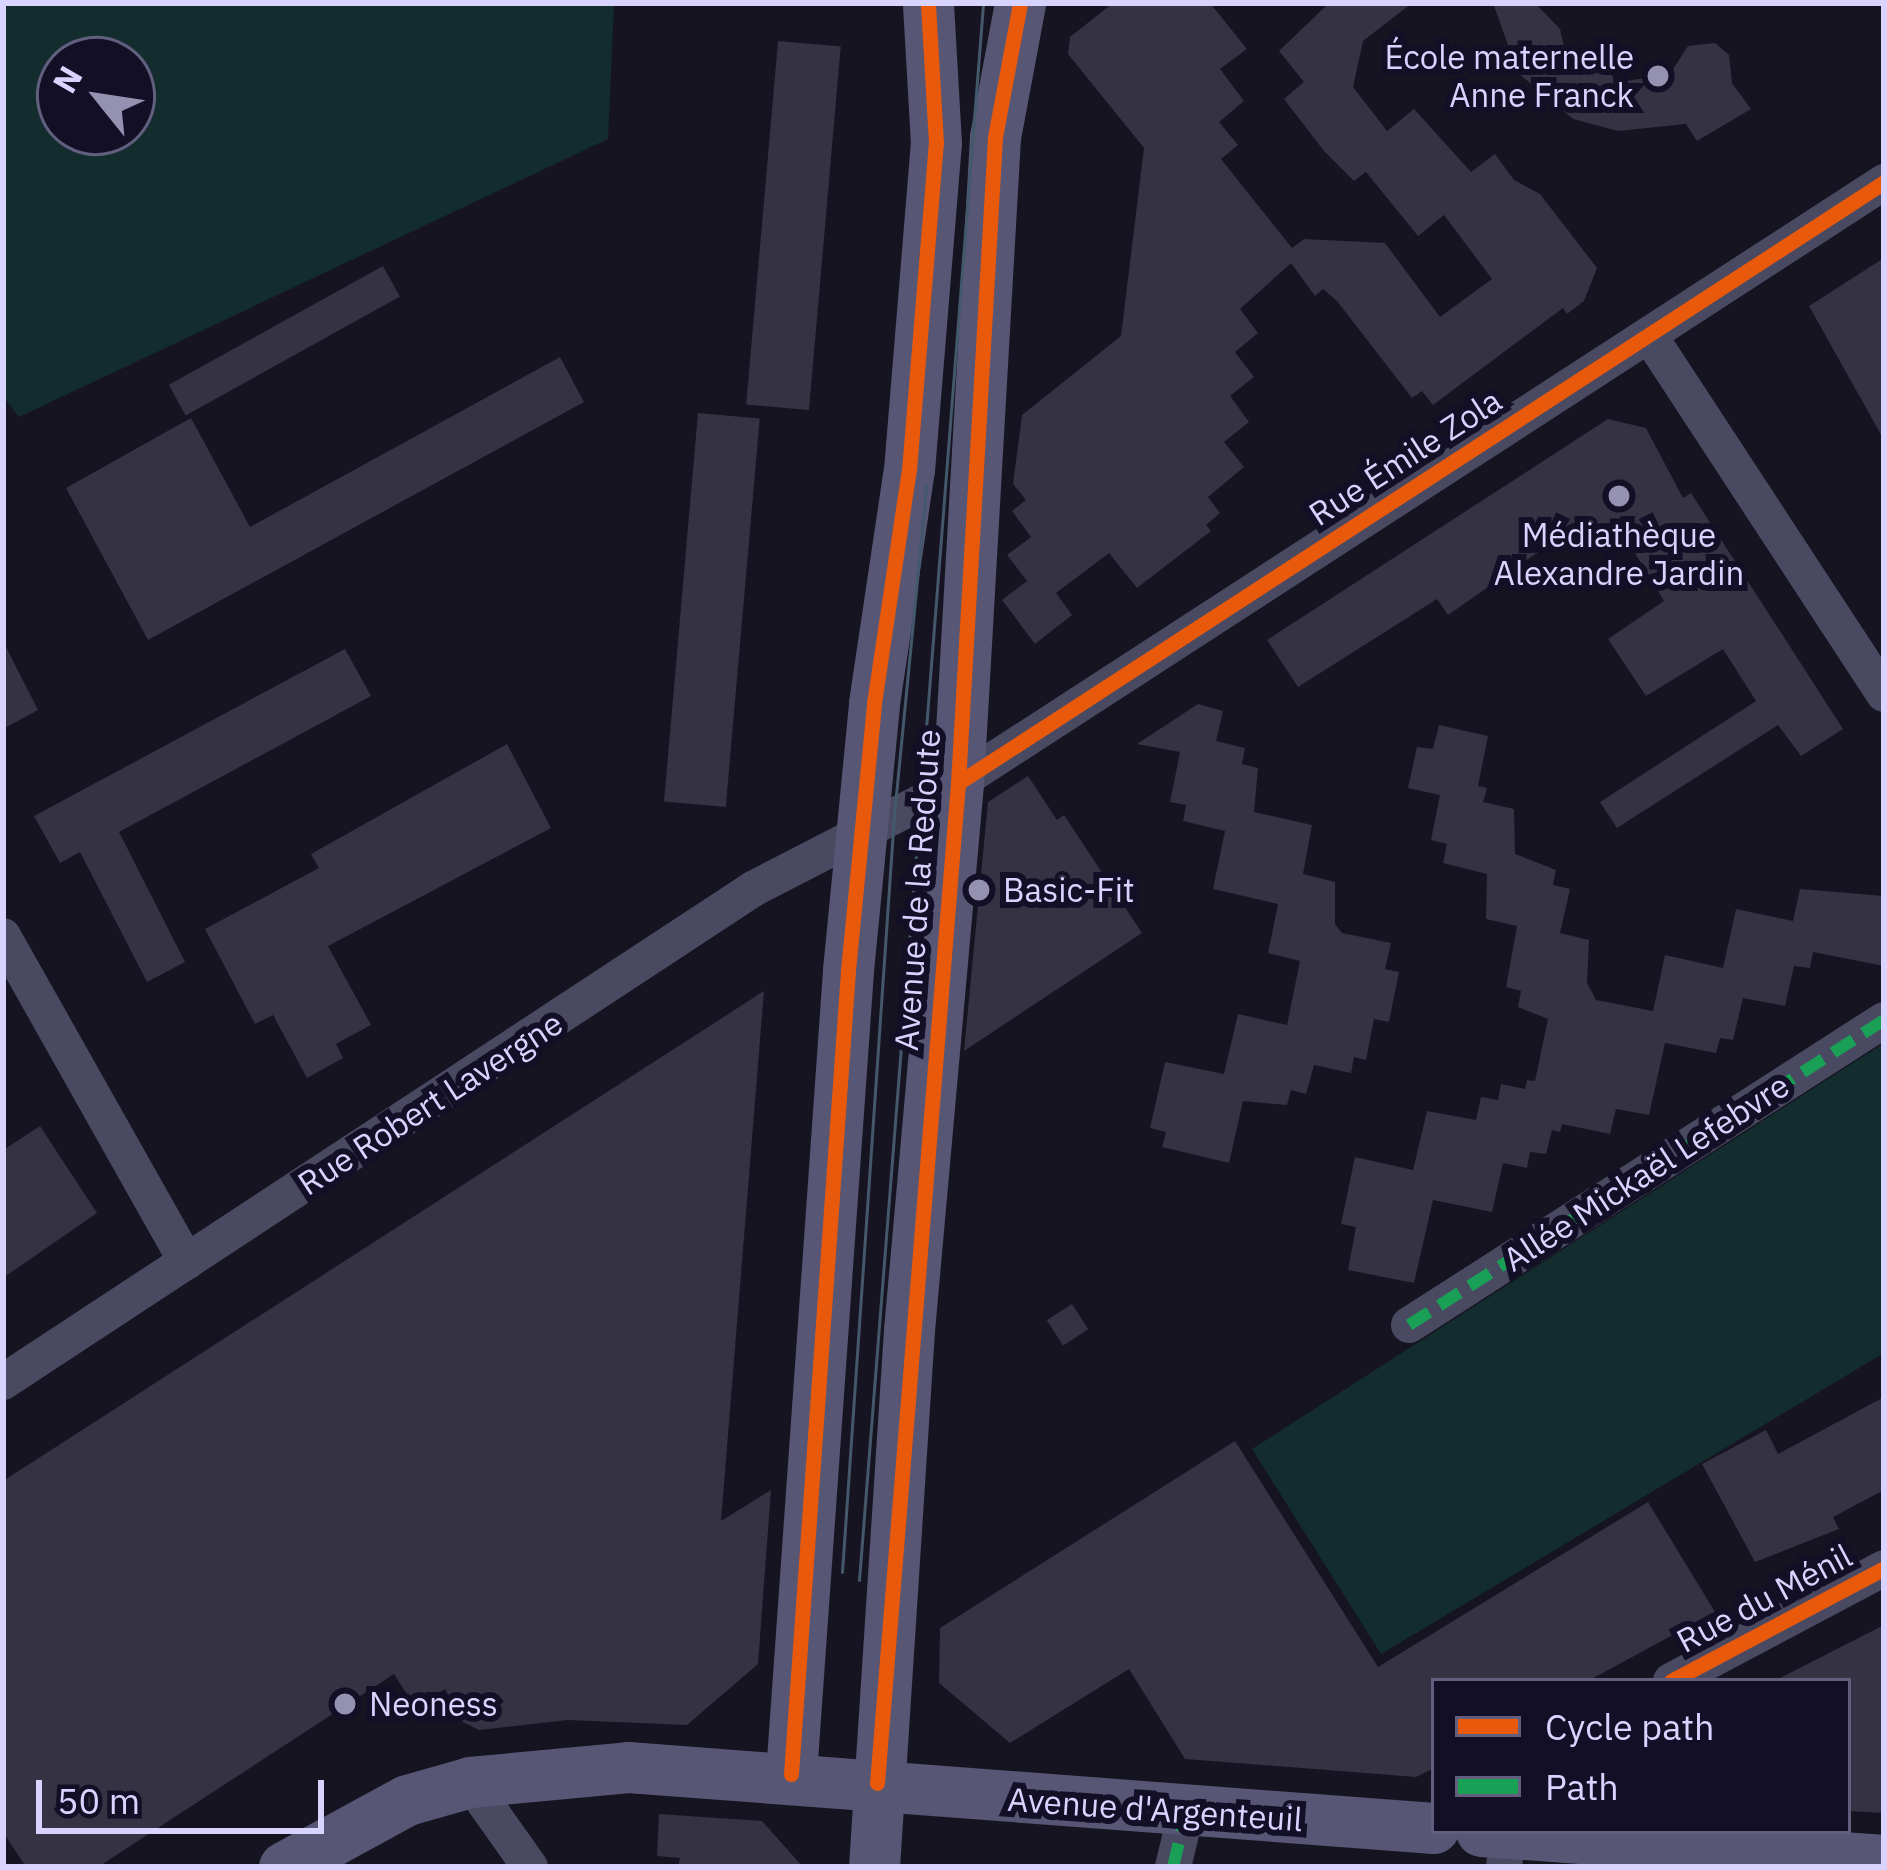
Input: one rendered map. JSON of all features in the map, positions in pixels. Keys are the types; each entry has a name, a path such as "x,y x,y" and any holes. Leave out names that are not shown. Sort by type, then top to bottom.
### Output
{"main road":[{"name":"Avenue de la Redoute","path":"791,1774 861,832 909,470 935,163 928,3"},
{"name":"Avenue de la Redoute","path":"878,1783 958,782 995,137 1020,3"},
{"name":"Avenue d'Argenteuil","path":"284,1867 406,1800 470,1782 628,1767 791,1774 1186,1813 1431,1828"},
{"path":"856,1867 878,1783"},
{"path":"874,1867 878,1783"},
{"path":"1500,1840 1823,1862 1884,1860"}],"street":[{"name":"Rue Émile Zola","path":"861,832 958,782 1884,182"},
{"path":"1648,334 1884,694"},
{"name":"Rue Robert Lavergne","path":"3,1382 753,889 861,832"},
{"path":"3,936 187,1262"},
{"name":"Allée Mickaël Lefebvre","path":"1409,1325 1884,1020"},
{"name":"Rue du Ménil","path":"1677,1678 1884,1568"},
{"path":"470,1782 530,1867"},
{"path":"1173,1867 1186,1813"}],"green space":[{"path":"3,3 614,6 608,139 19,417 3,396"},
{"path":"1884,1043 1884,1353 1381,1654 1252,1449"}],"building":[{"path":"1113,3 1210,3 1247,49 1220,69 1244,101 1219,122 1238,145 1221,159 1292,248 1304,239 1385,243 1440,317 1492,279 1444,215 1418,236 1366,172 1354,181 1324,151 1284,99 1304,82 1279,51 1329,3 1412,3 1363,41 1353,87 1387,131 1414,109 1471,172 1495,154 1514,180 1540,194 1597,268 1584,301 1567,314 1563,308 1433,405 1422,391 1412,398 1337,301 1323,289 1315,296 1291,263 1240,309 1258,333 1235,352 1254,377 1230,396 1249,422 1224,442 1244,467 1208,497 1220,513 1206,525 1211,531 1137,588 1109,553 1056,593 1072,615 1035,644 1002,600 1027,581 1007,555 1031,537 1012,511 1026,500 1013,484 1022,415 1121,336 1144,148 1068,54 1070,37"},
{"path":"1493,3 1535,3 1560,29 1567,59 1598,65 1620,82 1670,74 1688,46 1715,43 1729,55 1732,83 1751,109 1697,141 1686,124 1618,131 1573,119 1518,73"},
{"path":"778,41 841,46 809,410 746,405"},
{"path":"1884,258 1884,440 1809,306"},
{"path":"383,266 400,297 186,415 169,385"},
{"path":"560,357 584,402 148,640 66,488 191,418 250,527"},
{"path":"698,413 760,418 726,807 664,802"},
{"path":"1608,419 1646,428 1683,498 1691,493 1843,729 1801,756 1778,725 1617,828 1600,802 1756,701 1723,649 1646,696 1608,639 1664,601 1626,538 1605,550 1587,518 1448,615 1437,599 1298,687 1267,640"},
{"path":"3,641 38,710 3,729"},
{"path":"345,649 371,696 119,832 185,962 147,982 80,852 60,863 34,816"},
{"path":"1198,704 1223,711 1216,741 1245,748 1242,764 1258,768 1254,812 1312,825 1303,874 1335,882 1335,924 1342,933 1391,943 1385,969 1399,972 1389,1022 1374,1019 1366,1060 1354,1057 1351,1073 1314,1065 1306,1094 1291,1090 1287,1105 1243,1101 1229,1163 1162,1147 1166,1132 1150,1128 1165,1062 1224,1074 1238,1014 1287,1025 1300,961 1268,953 1278,904 1213,889 1225,831 1183,821 1186,805 1170,802 1180,752 1137,744"},
{"path":"1439,725 1488,736 1478,786 1487,788 1483,802 1514,809 1515,854 1556,870 1553,885 1570,889 1560,933 1589,940 1587,983 1596,1000 1653,1011 1665,955 1723,968 1736,909 1793,921 1800,889 1884,896 1884,966 1813,952 1810,968 1794,966 1785,1006 1743,998 1733,1040 1720,1038 1716,1053 1665,1043 1649,1115 1616,1109 1610,1134 1562,1124 1560,1132 1552,1130 1546,1154 1530,1152 1527,1168 1503,1163 1492,1212 1433,1200 1414,1283 1348,1270 1356,1227 1341,1224 1355,1157 1413,1170 1427,1111 1476,1120 1481,1097 1498,1100 1501,1084 1525,1089 1527,1080 1535,1081 1548,1019 1518,1007 1521,991 1506,987 1517,926 1486,919 1487,874 1443,863 1447,844 1431,840 1440,795 1408,788 1417,747 1433,749"},
{"path":"507,744 551,828 328,946 371,1025 336,1044 343,1058 307,1078 273,1015 255,1024 205,929 319,868 311,854"},
{"path":"1028,776 1057,820 1064,815 1142,933 964,1051 988,802"},
{"path":"764,991 721,1521 771,1490 758,1664 687,1725 568,1720 479,1730 463,1722 445,1689 415,1707 394,1674 98,1867 26,1867 3,1832 3,1481"},
{"path":"40,1126 97,1213 3,1278 3,1150"},
{"path":"1072,1304 1088,1329 1063,1345 1047,1320"},
{"path":"1884,1397 1884,1490 1833,1517 1839,1529 1755,1562 1702,1464 1766,1430 1778,1454"},
{"path":"1235,1441 1378,1667 1648,1502 1715,1612 1594,1678 1431,1678 1431,1770 1416,1777 1185,1759 1129,1669 1010,1743 939,1683 940,1628"},
{"path":"1884,1625 1884,1813 1851,1811 1851,1678 1780,1678"},
{"path":"659,1814 762,1821 803,1867 678,1867 680,1858 657,1856"}],"tram line":[{"path":"859,1580 983,3"},
{"path":"842,1572 894,815 926,487"}],"marked path":[{"path":"1409,1325 1884,1020"},
{"path":"1173,1867 1186,1813"}],"cycle path":[{"path":"791,1774 848,970 874,703 909,470 936,143 928,3"},
{"path":"877,1783 958,783 995,137 1020,3"},
{"path":"958,783 1884,182"},
{"path":"1677,1678 1884,1568"}],"place":[{"name":"École maternelle Anne Franck","path":"1658,76"},
{"name":"Médiathèque Alexandre Jardin","path":"1619,496"},
{"name":"Basic-Fit","path":"979,890"},
{"name":"Neoness","path":"345,1704"}]}
